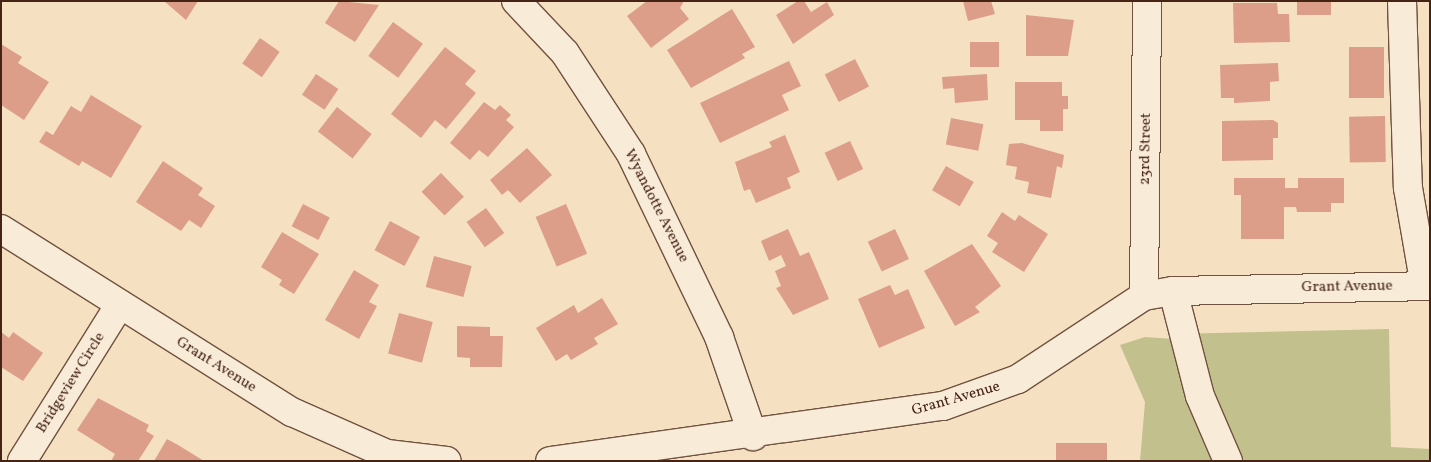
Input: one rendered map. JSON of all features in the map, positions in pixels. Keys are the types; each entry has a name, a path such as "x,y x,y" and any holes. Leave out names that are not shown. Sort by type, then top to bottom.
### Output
{"street":[{"name":"Wyandotte Avenue","path":"516,1 565,53 631,154 719,337 754,436"},
{"name":"23rd Street","path":"1144,296 1146,1"},
{"path":"1402,1 1408,188 1428,286"},
{"name":"Grant Avenue","path":"1,229 119,306 292,412 386,458 447,461"},
{"name":"Grant Avenue","path":"550,461 754,436 898,415 988,392 1043,364 1093,326 1144,296 1173,290 1428,286"},
{"path":"1173,290 1200,396 1228,461"},
{"name":"Bridgeview Circle","path":"22,461 119,306"}],"shaded area":[{"path":"1389,329 1391,447 1430,449 1430,461 1140,461 1145,402 1120,345 1145,337 1173,339 1171,334"}],"building":[{"path":"164,1 198,1 186,20"},
{"path":"339,1 379,5 355,42 325,23"},
{"path":"647,1 684,1 680,8 689,19 651,48 627,16"},
{"path":"798,1 804,1 811,12 827,2 834,15 793,44 776,15"},
{"path":"963,1 991,1 995,14 968,21"},
{"path":"1297,1 1331,1 1331,15 1297,15"},
{"path":"1233,3 1277,3 1278,14 1289,14 1290,42 1234,43"},
{"path":"732,9 755,47 742,54 745,58 691,88 667,50"},
{"path":"1026,15 1074,20 1068,56 1026,56"},
{"path":"393,22 423,44 398,78 368,56"},
{"path":"260,38 280,52 262,77 242,63"},
{"path":"970,42 999,42 999,67 970,67"},
{"path":"1,44 22,57 18,63 49,82 24,120 1,105"},
{"path":"445,47 476,71 465,84 476,93 446,129 435,120 421,138 391,114"},
{"path":"1349,47 1384,47 1384,98 1349,98"},
{"path":"855,59 869,87 839,102 825,74"},
{"path":"789,61 801,86 782,95 789,110 720,143 700,103"},
{"path":"1278,63 1279,81 1270,82 1270,101 1234,103 1234,98 1221,98 1220,65"},
{"path":"316,74 338,89 324,110 302,95"},
{"path":"987,74 988,100 955,103 954,88 943,89 942,77"},
{"path":"1015,82 1062,82 1062,96 1068,96 1068,109 1063,109 1063,131 1040,131 1040,120 1015,120"},
{"path":"91,95 142,126 111,178 82,161 79,166 39,142 46,131 53,135 71,106 81,112"},
{"path":"484,102 495,110 500,105 511,115 506,120 514,127 488,157 479,150 470,160 450,143"},
{"path":"337,107 372,134 353,159 318,131"},
{"path":"1385,116 1386,162 1350,163 1349,117"},
{"path":"951,118 983,124 978,151 946,145"},
{"path":"1273,120 1278,123 1278,138 1273,138 1273,160 1222,161 1222,121"},
{"path":"785,135 800,172 787,178 791,188 756,203 750,189 744,191 735,162 772,147 769,142"},
{"path":"850,141 863,169 838,181 825,153"},
{"path":"1022,143 1064,155 1062,168 1057,166 1051,198 1027,193 1029,182 1015,179 1017,167 1006,165 1009,144"},
{"path":"527,148 552,175 520,203 508,190 502,195 490,180"},
{"path":"163,161 203,188 198,195 215,206 201,228 189,220 181,231 136,202"},
{"path":"946,166 974,182 960,206 932,190"},
{"path":"441,173 464,197 445,215 422,192"},
{"path":"1234,178 1285,178 1285,188 1298,188 1298,178 1344,178 1344,203 1331,203 1331,212 1297,212 1296,207 1284,207 1284,239 1241,239 1241,195 1234,195"},
{"path":"303,204 330,218 318,240 292,226"},
{"path":"566,204 587,254 557,267 536,217"},
{"path":"486,208 504,233 485,247 467,222"},
{"path":"1002,212 1015,221 1019,215 1048,234 1024,272 992,252 998,243 987,236"},
{"path":"390,221 420,237 405,266 375,250"},
{"path":"788,229 800,256 809,252 829,299 793,315 776,288 781,286 775,271 786,266 781,255 769,261 761,241"},
{"path":"895,229 909,259 882,272 868,242"},
{"path":"282,232 319,254 294,294 279,285 282,280 261,267"},
{"path":"972,244 1001,286 975,307 980,312 955,326 924,271"},
{"path":"434,256 472,266 463,297 426,287"},
{"path":"354,270 379,285 369,302 377,306 359,339 325,320"},
{"path":"890,285 895,295 908,289 925,328 879,348 858,299"},
{"path":"602,298 618,324 594,338 598,344 571,360 567,354 556,361 536,328 574,305 578,313"},
{"path":"399,313 433,322 422,363 388,354"},
{"path":"457,326 490,327 490,336 503,336 502,367 470,367 470,358 457,357"},
{"path":"1,332 9,338 13,332 43,353 23,381 1,367"},
{"path":"98,398 149,425 146,431 154,436 138,461 111,461 115,454 77,430"},
{"path":"167,439 178,445 204,461 154,461"},
{"path":"1056,443 1107,443 1107,461 1056,461"}]}
